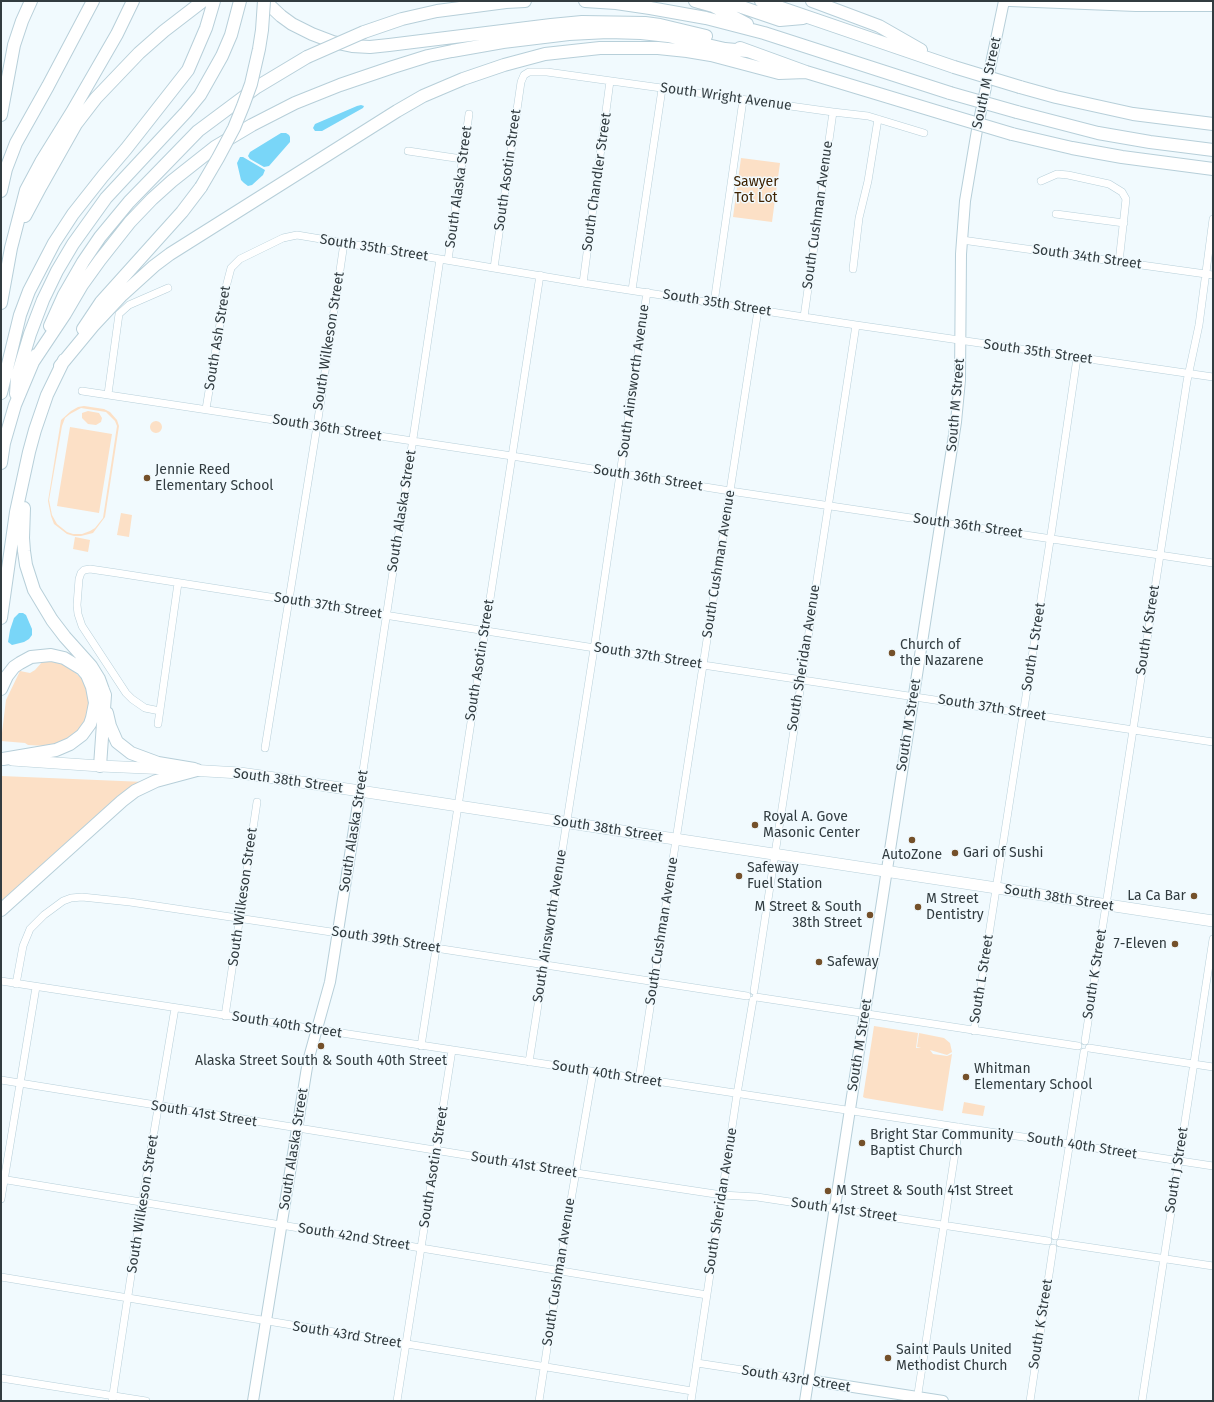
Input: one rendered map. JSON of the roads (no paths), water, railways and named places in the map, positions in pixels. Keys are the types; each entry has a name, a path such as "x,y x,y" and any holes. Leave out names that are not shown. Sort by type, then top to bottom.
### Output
{"highway":[{"path":"1,115 14,45 30,1"},
{"path":"1,191 6,169 16,143 93,1"},
{"path":"1,303 11,248 26,190 117,34 133,1"},
{"path":"1,393 20,315 28,291 50,249 73,214 188,70 206,28 214,1"},
{"path":"15,405 17,377 30,334 43,300 57,271 73,244 106,198 186,112 200,94 222,56 231,35 240,1"},
{"path":"265,1 292,24 333,42 352,46 370,47 389,45 551,25 603,22 660,26 728,41 746,51 806,72 1012,134 1072,148 1122,157 1213,169"},
{"path":"1,618 16,512 23,476 35,430 47,395 60,366 101,302 182,212 201,187 218,158 234,128 251,84 259,48 265,1"},
{"path":"1,463 4,443 15,405 64,295 83,262 100,237 129,202 198,131 257,87 308,57 364,32 437,11 525,1"},
{"path":"585,1 650,8 706,18 764,33 950,93 1017,112 1098,133 1150,142 1213,150"},
{"path":"695,1 712,6 764,33"},
{"path":"724,1 780,20 811,18"},
{"path":"761,1 949,65 1056,97 1133,114 1213,124"},
{"path":"812,1 879,26 949,65"},
{"path":"11,248 30,205 76,124 96,98 139,53 199,4"},
{"path":"33,362 65,314 82,285 100,260 130,222 152,199 172,181 215,148 252,125 295,103 340,85 428,56 503,42 569,34 608,32 641,33 668,36 746,51"},
{"path":"60,366 93,326 122,295 154,266 170,254 397,111 423,96 463,79 504,65 545,54 600,48 658,48 687,51 711,55 779,73 806,72"},
{"path":"23,476 23,538 26,565 34,590 52,620 96,674 105,695 110,726 117,742 143,758 158,763 197,770"},
{"path":"1,689 7,676 20,662 32,657 51,655 64,658 82,670 87,676 92,687 95,703 90,724 82,735 70,744 56,750 2,759"},
{"path":"100,766 105,695"},
{"path":"1,910 110,811 135,791 156,781 197,770"}],"main road":[{"name":"South 38th Street","path":"2,759 100,766 240,773 1213,921"}],"street":[{"name":"South M Street","path":"805,1401 958,407 961,340 962,240 965,201 973,151 1004,1"},
{"path":"1010,1 1128,6 1213,6"},
{"name":"South Wright Avenue","path":"526,73 537,71 868,116 924,133"},
{"name":"South Asotin Street","path":"494,268 520,86 522,77 526,73"},
{"name":"South Chandler Street","path":"583,282 610,81"},
{"name":"South Ainsworth Avenue","path":"632,290 662,88"},
{"path":"714,303 743,100"},
{"name":"South Cushman Avenue","path":"804,317 833,112"},
{"name":"South Alaska Street","path":"448,260 469,114"},
{"path":"853,270 859,218 868,180 878,119"},
{"path":"408,151 462,159"},
{"path":"1041,181 1057,174 1068,175 1108,184 1125,194 1124,223 1119,262"},
{"path":"1056,214 1124,223"},
{"name":"South K Street","path":"1055,1236 1086,1047 1132,730 1189,373 1209,274 1213,219"},
{"name":"South 35th Street","path":"231,268 240,259 292,236 302,236 758,310 1213,377"},
{"name":"South 34th Street","path":"962,240 1209,274"},
{"name":"South Wilkeson Street","path":"265,748 344,243"},
{"name":"South Alaska Street","path":"253,1401 308,1060 329,989 440,259"},
{"name":"South Ash Street","path":"206,409 227,281 231,268"},
{"name":"South Asotin Street","path":"421,1046 540,275"},
{"path":"108,394 119,314 129,305 168,288"},
{"name":"South Ainsworth Avenue","path":"529,1062 594,647 647,292"},
{"name":"South Cushman Avenue","path":"639,1079 758,310"},
{"name":"South Sheridan Avenue","path":"691,1401 856,325"},
{"name":"South L Street","path":"974,1030 1077,358"},
{"name":"South 36th Street","path":"82,391 1213,564"},
{"name":"South 37th Street","path":"160,710 145,708 132,699 118,681 82,626 77,605 79,579 84,570 90,569 703,665 1213,742"},
{"path":"158,724 178,583"},
{"name":"South Wilkeson Street","path":"225,1016 257,802"},
{"name":"South 39th Street","path":"16,984 23,946 27,933 33,926 44,915 69,898 96,898 240,918 1078,1046 1079,1050 1086,1047"},
{"name":"South J Street","path":"1142,1401 1213,939"},
{"name":"South 40th Street","path":"1,981 1213,1166"},
{"path":"1,1199 36,987"},
{"name":"South Wilkeson Street","path":"112,1398 174,1008"},
{"path":"1086,1047 1213,1067"},
{"name":"South Asotin Street","path":"397,1401 452,1050"},
{"name":"South Cushman Avenue","path":"539,1401 559,1270 593,1072"},
{"name":"South 41st Street","path":"1,1080 576,1173 722,1195 753,1197 1048,1241"},
{"path":"917,1399 959,1127"},
{"name":"South 42nd Street","path":"3,1180 707,1295"},
{"path":"1060,1242 1058,1246 1053,1248 1049,1246 1048,1241 1051,1236 1055,1236 1060,1242 1213,1266"},
{"name":"South K Street","path":"1030,1401 1053,1248"},
{"name":"South 43rd Street","path":"1,1278 692,1391"},
{"name":"South 43rd Street","path":"696,1363 808,1380 917,1399 943,1401"},
{"path":"1,1378 112,1398 146,1401"}],"water":[{"path":"361,105 364,106 363,108 322,131 315,131 313,128 315,124"},
{"path":"281,133 286,133 289,135 290,142 269,166 264,167 250,159 248,156 250,152"},
{"path":"240,157 243,157 265,170 263,175 252,185 248,186 241,180 237,163"},
{"path":"19,613 26,615 32,629 32,635 24,642 12,645 8,642 10,630 14,618"}],"place":[{"name":"Jennie Reed Elementary School","path":"147,478"},
{"name":"Church of the Nazarene","path":"892,653"},
{"name":"Royal A. Gove Masonic Center","path":"755,825"},
{"name":"AutoZone","path":"912,840"},
{"name":"Gari of Sushi","path":"955,853"},
{"name":"Safeway Fuel Station","path":"739,876"},
{"name":"La Ca Bar","path":"1194,896"},
{"name":"M Street Dentistry","path":"918,907"},
{"name":"M Street & South 38th Street","path":"870,915"},
{"name":"7-Eleven","path":"1175,944"},
{"name":"Safeway","path":"819,962"},
{"name":"Alaska Street South & South 40th Street","path":"321,1046"},
{"name":"Whitman Elementary School","path":"966,1077"},
{"name":"Bright Star Community Baptist Church","path":"862,1143"},
{"name":"M Street & South 41st Street","path":"828,1191"},
{"name":"Saint Pauls United Methodist Church","path":"888,1358"}],"park label":[{"name":"Sawyer Tot Lot","path":"756,190"}]}
